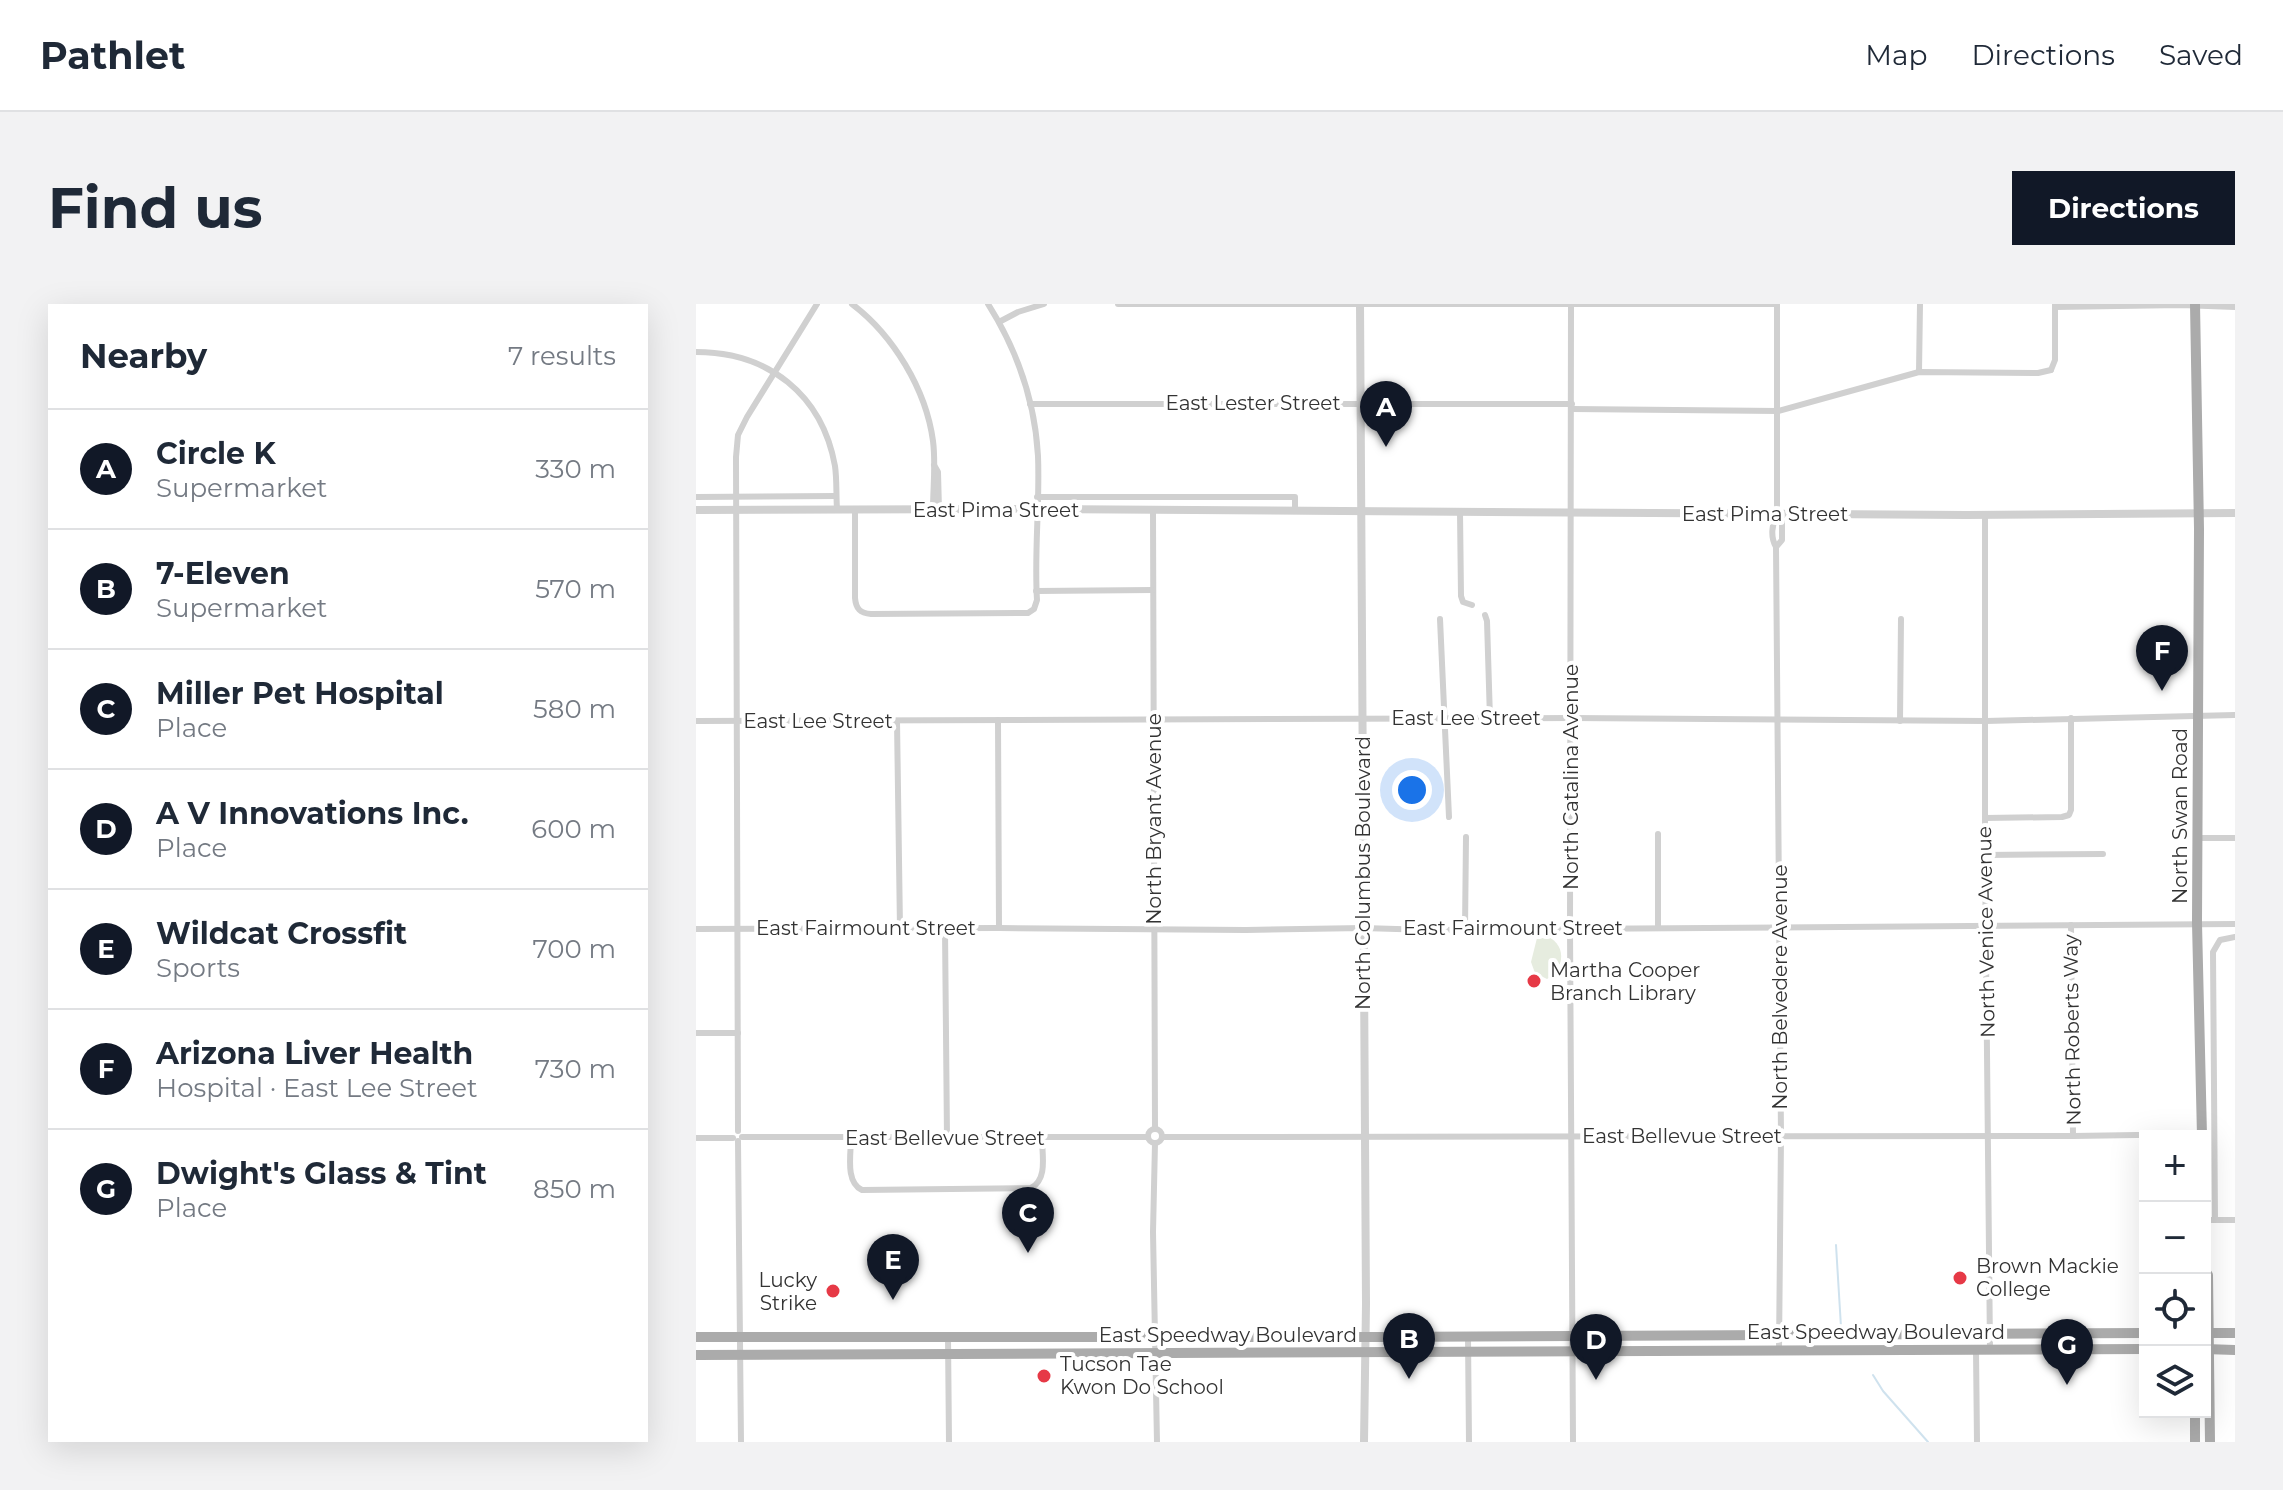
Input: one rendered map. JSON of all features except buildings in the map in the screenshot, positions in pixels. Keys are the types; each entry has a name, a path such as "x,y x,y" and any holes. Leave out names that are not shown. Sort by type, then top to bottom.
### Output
{"main road":[{"name":"North Swan Road","path":"2194,305 2199,513 2197,923 2202,1130"},
{"name":"East Speedway Boulevard","path":"696,1337 2139,1333"},
{"path":"2211,1333 2235,1333"},
{"name":"East Speedway Boulevard","path":"696,1355 2139,1349"},
{"path":"2211,1349 2235,1350"},
{"path":"2195,1418 2195,1442"},
{"path":"2209,1418 2210,1442"}],"street":[{"path":"741,1442 734,509 738,435 817,304"},
{"path":"852,304 886,337 916,388 925,410 932,438 936,510"},
{"path":"855,509 855,598 860,612 1033,611 1036,606 1038,455 1020,365 988,304"},
{"path":"999,322 1032,306 1044,304"},
{"path":"1118,304 1777,304 1777,514"},
{"name":"North Columbus Boulevard","path":"1360,304 1364,1442"},
{"path":"1919,372 1920,304"},
{"name":"North Catalina Avenue","path":"1571,305 1573,1442"},
{"path":"2057,380 2051,370 2055,360 2055,305 2235,307"},
{"path":"696,352 739,355 775,372 796,388 815,413 830,444 837,509"},
{"name":"East Lester Street","path":"1030,404 1360,403 1778,411 1919,372 2038,373 2051,370"},
{"path":"696,497 836,496"},
{"name":"East Pima Street","path":"1037,497 1295,497 1295,511"},
{"name":"East Pima Street","path":"696,510 1985,515 2235,513"},
{"name":"North Bryant Avenue","path":"1153,510 1155,1129"},
{"path":"1460,512 1461,596 1463,602 1472,605"},
{"name":"North Belvedere Avenue","path":"1777,514 1782,522 1782,540 1776,547 1781,1136 1779,1351"},
{"name":"North Venice Avenue","path":"1985,515 1990,1350"},
{"path":"1036,591 1153,590"},
{"path":"1485,615 1490,719"},
{"path":"1440,619 1449,817"},
{"path":"1900,721 1901,619"},
{"name":"East Lee Street","path":"696,721 1571,718 1986,721 2235,715"},
{"path":"1985,818 2069,815 2071,718"},
{"path":"998,720 999,928"},
{"path":"897,721 900,929"},
{"path":"1658,834 1658,928"},
{"path":"1465,929 1466,837"},
{"path":"2198,838 2235,838"},
{"path":"1985,855 2103,854"},
{"name":"East Fairmount Street","path":"696,929 1465,929 2235,924"},
{"name":"North Roberts Way","path":"2071,925 2073,1136"},
{"path":"945,929 947,1138"},
{"path":"2215,1220 2213,952 2220,940 2235,937"},
{"path":"696,1033 738,1033"},
{"path":"1155,1143 1148,1137 1149,1131 1155,1129 1160,1131 1162,1137 1155,1143 1154,1353 1157,1442"},
{"name":"East Bellevue Street","path":"1162,1137 2139,1135"},
{"name":"East Bellevue Street","path":"696,1138 1148,1137"},
{"path":"851,1138 852,1181 862,1190 1031,1188 1039,1184 1042,1175 1042,1138"},
{"path":"2211,1220 2235,1220"},
{"path":"948,1337 949,1442"},
{"path":"1468,1337 1469,1442"},
{"path":"1976,1350 1977,1442"}],"shaded area":[{"path":"1538,934 1554,940 1561,953 1559,967 1547,979 1535,973 1531,962"}],"waterway":[{"path":"1836,1245 1841,1327"},
{"path":"1873,1375 1883,1391 1928,1442"}],"place":[{"name":"Circle K","path":"1386,447"},
{"name":"Arizona Liver Health","path":"2162,691"},
{"name":"Martha Cooper Branch Library","path":"1534,981"},
{"name":"Miller Pet Hospital","path":"1028,1253"},
{"name":"Brown Mackie College","path":"1960,1278"},
{"name":"Lucky Strike","path":"833,1291"},
{"name":"Wildcat Crossfit","path":"893,1300"},
{"name":"Tucson Tae Kwon Do School","path":"1044,1376"},
{"name":"7-Eleven","path":"1409,1379"},
{"name":"A V Innovations Inc.","path":"1596,1380"},
{"name":"Dwight's Glass & Tint","path":"2067,1385"}]}
